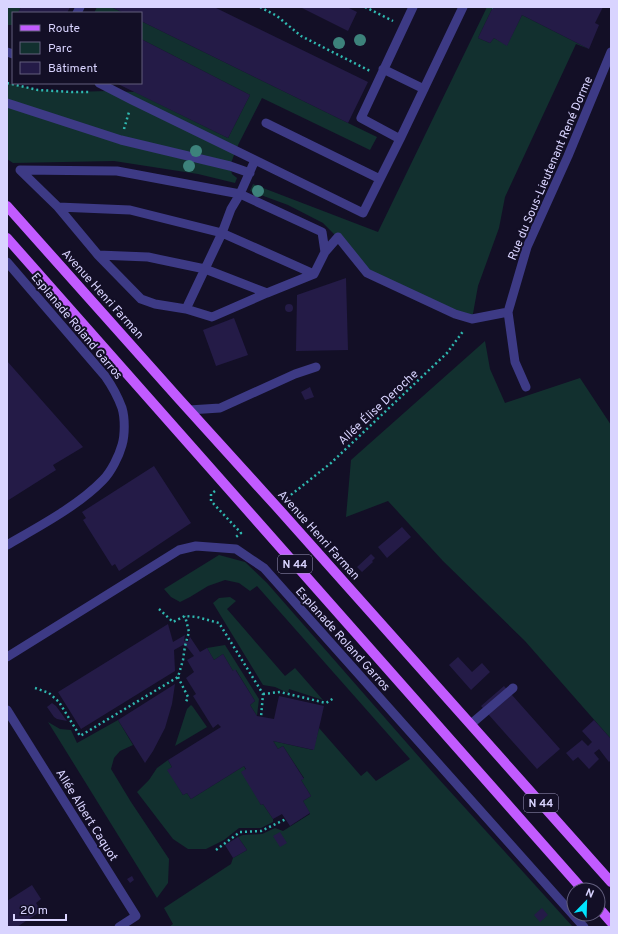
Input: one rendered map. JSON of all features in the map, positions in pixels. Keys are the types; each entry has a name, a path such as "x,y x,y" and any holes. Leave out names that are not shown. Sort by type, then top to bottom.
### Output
{"main road":[{"name":"Avenue Henri Farman","path":"7,206 611,882"},
{"name":"N 44","path":"7,238 576,882"}],"lane":[{"path":"400,139 361,118 413,7"},
{"path":"101,84 363,213 463,7"},
{"name":"Rue du Sous-Lieutenant René Dorme","path":"526,387 515,362 508,312 527,247 568,156 611,52"},
{"path":"382,72 424,89"},
{"path":"7,103 121,140 230,166 250,173"},
{"path":"266,122 380,179"},
{"path":"186,309 255,160"},
{"path":"325,252 322,232 240,194 118,171 20,170 58,207 98,255 141,299 155,304 186,309 212,317 314,274 325,252 338,238 367,273 455,314 472,319 508,312"},
{"path":"58,207 130,210 222,233 314,274"},
{"path":"98,255 148,257 205,270 267,293"},
{"name":"Esplanade Roland Garros","path":"7,262 105,376 122,409 124,427 122,444 114,464 104,479 90,492 66,510 7,545"},
{"path":"189,410 220,408 296,374 316,367"},
{"name":"Esplanade Roland Garros","path":"7,656 179,550 196,546 236,549 264,568 584,927"},
{"path":"471,724 513,688"},
{"name":"Allée Albert Caquot","path":"7,710 136,916 119,927"}],"path":[{"path":"260,7 276,16 301,36 382,72"},
{"path":"365,7 404,26"},
{"path":"7,83 38,90 93,92"},
{"name":"Allée Élise Deroche","path":"286,499 331,463 447,353 472,319"},
{"path":"215,491 211,494 211,501 241,533 236,537 229,536"},
{"path":"159,610 173,622 185,616 197,617 219,623 262,694 261,717"},
{"path":"35,688 49,693 59,702 80,736 178,677 189,632 185,616"},
{"path":"178,677 188,697 186,702"},
{"path":"262,694 280,692 326,703 334,698"},
{"path":"216,850 240,832 261,831 286,819"}],"green space":[{"path":"7,7 21,7 18,12 12,12 12,25 7,25"},
{"path":"97,7 111,7 122,12 94,12"},
{"path":"487,7 493,7 478,38 490,43 494,38 507,45 522,15 589,49 576,44 505,197 499,228 478,286 472,319 367,273 338,238 323,223 288,205 250,191 253,184 378,232"},
{"path":"142,21 377,137 370,150 262,98 238,145 230,166 232,174 237,178 235,183 198,174 114,161 13,163 7,159 7,83 38,90 72,92 135,92 228,138 250,95 142,40"},
{"path":"485,341 490,369 505,403 580,378 611,425 611,739 525,641 443,561 388,501 346,517 351,460"},
{"path":"219,555 245,562 267,583 427,766 566,919 566,922 568,922 573,927 169,927 173,924 164,908 231,864 233,858 247,850 238,837 243,835 262,834 275,828 283,831 310,814 303,801 311,796 301,780 304,778 283,746 278,749 273,741 313,750 319,728 361,776 367,771 376,781 410,759 257,586 250,591 239,583 225,580 208,586 180,602 171,597 164,589"},
{"path":"230,597 236,601 227,609 285,676 295,668 323,700 289,689 288,693 275,687 263,685 213,603 219,598"},
{"path":"225,645 259,699 257,716 250,705 255,701 236,670 233,671 223,654 214,660 207,648"},
{"path":"191,705 207,727 175,746 187,709"},
{"path":"118,720 133,745 120,751 114,758 111,769 169,859 168,883 157,898 48,722 60,729 71,730 77,743"},
{"path":"168,760 172,767 168,770 183,795 187,793 191,799 244,766 261,805 263,804 273,819 273,822 261,828 239,828 224,840 206,849 188,849 173,839 137,792 149,780 157,768"}],"building":[{"path":"21,7 70,7 68,12 18,12"},
{"path":"111,7 214,7 368,82 348,123 142,21 142,12 122,12"},
{"path":"300,7 347,7 357,12 348,31"},
{"path":"493,7 603,7 595,23 599,25 589,49 522,15 507,46 494,38 490,43 478,38"},
{"path":"142,40 250,95 228,138 118,84 142,84"},
{"path":"346,278 348,350 296,351 297,295"},
{"path":"289,304 292,305 292,311 289,312 286,311 285,308 286,305"},
{"path":"234,318 248,355 216,366 203,330"},
{"path":"7,361 83,447 53,465 56,470 7,501"},
{"path":"310,387 314,397 305,400 301,392"},
{"path":"154,466 191,523 119,571 115,564 112,566 83,520 86,518 82,512"},
{"path":"402,527 411,537 387,558 378,547"},
{"path":"371,554 375,558 372,561 373,562 362,572 357,567"},
{"path":"168,624 173,642 185,635 184,641 188,642 190,637 200,652 207,648 214,660 223,654 233,671 235,669 255,701 250,705 257,716 274,719 279,696 324,706 314,750 273,741 278,749 283,746 304,779 301,780 311,796 303,801 310,813 290,826 282,814 273,819 263,804 261,805 241,772 246,769 244,766 191,799 187,793 183,795 167,770 172,767 168,760 221,727 218,724 213,728 193,696 196,694 186,678 194,672 187,660 194,656 187,647 183,645 174,650 175,671 81,729 58,692"},
{"path":"458,657 472,672 482,663 490,672 471,690 449,665"},
{"path":"175,684 172,704 165,728 145,763 118,720"},
{"path":"504,686 560,749 537,769 481,706"},
{"path":"52,703 67,721 54,717 47,707"},
{"path":"594,720 611,739 611,760 609,762 599,749 594,753 599,759 589,769 578,757 573,761 566,753 582,740 588,746 592,742 582,731"},
{"path":"280,832 287,843 280,847 273,836"},
{"path":"238,837 247,850 233,858 225,845"},
{"path":"132,876 134,880 130,883 127,879"},
{"path":"32,885 41,899 36,903 41,911 17,927 7,927 7,901"},
{"path":"542,908 548,915 540,922 534,915"}]}
